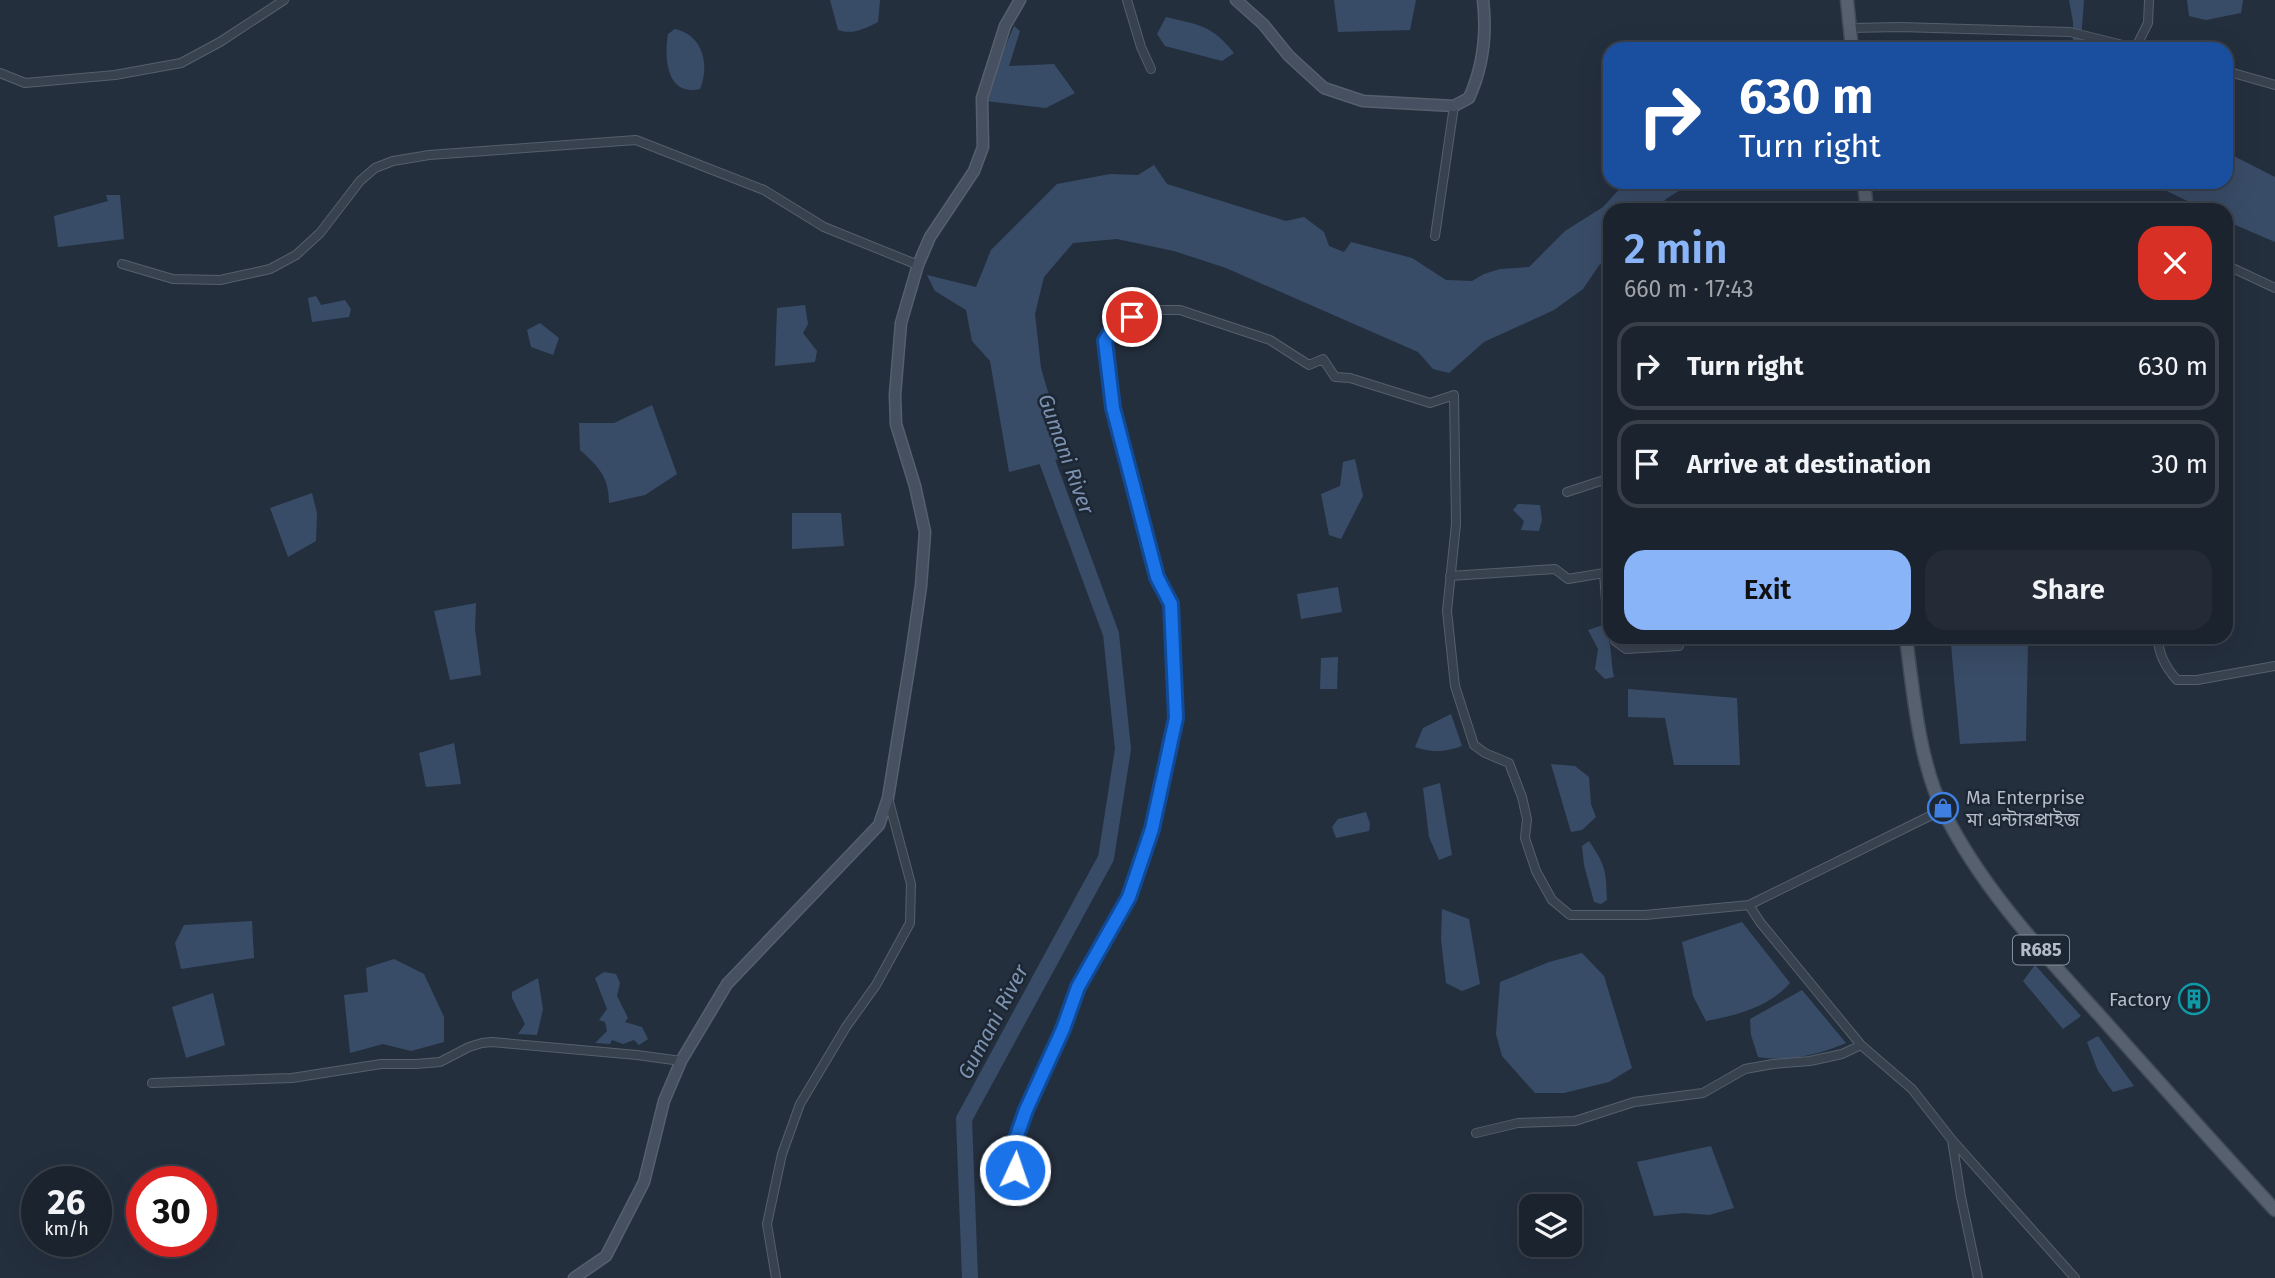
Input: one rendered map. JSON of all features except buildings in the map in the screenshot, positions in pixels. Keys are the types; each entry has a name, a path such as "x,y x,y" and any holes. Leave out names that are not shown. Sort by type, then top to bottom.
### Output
{"main road":[{"path":"1847,0 1851,42"},
{"name":"R685","path":"1907,644 1919,734 1942,810 1979,871 2032,940 2275,1210"}],"street":[{"path":"0,73 24,83 115,75 181,63 220,42 284,0"},
{"path":"574,1278 606,1256 644,1182 664,1101 681,1061 727,984 879,825 888,798 921,586 925,532 915,486 896,424 895,395 901,323 918,265 930,237 974,171 983,147 982,98 1005,26 1020,0"},
{"path":"1128,0 1141,47 1151,69"},
{"path":"1236,0 1263,24 1289,56 1324,88 1363,101 1454,106 1469,98 1479,77 1486,24 1483,0"},
{"path":"2140,42 2148,23 2149,0"},
{"path":"1850,28 1914,27 2070,32 2114,42"},
{"path":"2233,73 2275,85"},
{"path":"1435,236 1454,106"},
{"path":"122,264 150,274 185,280 220,280 270,269 296,255 320,233 360,181 375,168 393,161 429,155 636,140 764,190 824,227 918,265"},
{"path":"2233,268 2275,288"},
{"path":"1017,1194 1013,1147 1078,987 1129,897 1152,829 1176,718 1171,604 1157,577 1113,408 1105,341 1115,324 1149,310 1180,310 1270,340 1309,365 1323,359 1335,377 1350,378 1430,403 1454,395 1456,524 1447,611 1455,686 1474,745 1509,763 1522,797 1527,819 1524,838 1536,871 1552,900 1570,915 1645,915 1749,905 1942,810"},
{"path":"1567,492 1603,480"},
{"path":"1450,576 1555,569 1568,579 1603,573"},
{"path":"1619,644 1626,649 1679,646"},
{"path":"2160,644 2166,669 2177,680 2197,680 2275,666"},
{"path":"775,1278 767,1224 782,1154 800,1104 846,1027 876,985 910,923 911,884 888,798"},
{"path":"1749,905 1861,1045 1912,1089 1952,1140 2075,1278"},
{"path":"152,1083 292,1078 381,1064 440,1062 469,1047 492,1042 681,1061"},
{"path":"1476,1133 1518,1123 1575,1121 1634,1102 1703,1093 1745,1069 1810,1061 1842,1054 1861,1045"},
{"path":"1952,1140 1978,1278"}],"water":[{"path":"830,0 880,0 878,22 854,32 838,30"},
{"path":"1334,0 1416,0 1410,30 1338,32"},
{"path":"2069,0 2084,0 2082,42 2073,42"},
{"path":"2187,0 2243,0 2241,13 2206,20 2189,16"},
{"path":"1166,17 1212,31 1234,53 1222,61 1165,46 1157,34"},
{"path":"1014,26 1020,31 1009,66 1054,64 1075,93 1046,108 985,101 988,86"},
{"path":"675,29 685,32 698,44 702,52 704,70 700,89 680,87 670,73 667,64 668,34"},
{"path":"2233,156 2275,177 2275,242 2233,224 2233,203 2192,203 2162,189 2233,189"},
{"path":"1154,165 1167,184 1286,221 1304,217 1324,232 1329,246 1344,252 1351,242 1412,258 1446,280 1472,281 1500,269 1529,267 1565,231 1603,207 1603,262 1583,289 1554,310 1484,342 1449,373 1433,369 1418,352 1226,268 1174,251 1117,239 1073,243 1044,277 1035,314 1041,368 1067,457 1009,472 990,361 972,341 966,310 935,291 927,275 976,287 991,250 1057,184 1110,174 1138,175"},
{"path":"1620,189 1682,189 1662,203 1607,203"},
{"path":"106,195 120,195 124,239 58,247 54,216 108,201"},
{"path":"316,296 321,305 345,300 351,309 349,317 312,322 308,298"},
{"path":"805,305 808,324 803,333 817,351 815,362 775,366 777,308"},
{"path":"540,323 559,338 553,355 531,347 527,330"},
{"path":"652,405 677,474 645,495 609,503 602,473 580,450 579,423 614,423"},
{"path":"1355,459 1363,496 1341,539 1329,535 1321,494 1340,486 1343,462"},
{"path":"312,493 317,513 316,541 288,557 270,508"},
{"path":"1518,504 1540,505 1542,520 1539,531 1521,530 1524,521 1513,510"},
{"path":"792,513 841,513 844,546 792,549"},
{"path":"1338,587 1342,612 1301,619 1297,594"},
{"path":"476,603 475,629 481,675 450,680 434,611"},
{"path":"1603,625 1603,644 1609,644 1614,677 1605,679 1595,669 1598,649 1588,630"},
{"path":"2028,644 2026,741 1960,744 1951,645"},
{"path":"1338,657 1337,689 1320,689 1321,658"},
{"path":"1628,689 1737,698 1740,765 1674,765 1665,718 1628,717"},
{"path":"1451,714 1462,746 1438,751 1415,747 1423,728"},
{"path":"454,743 461,784 426,787 419,753"},
{"path":"1551,764 1575,766 1589,777 1591,804 1596,817 1582,830 1571,832"},
{"path":"1440,783 1452,855 1439,860 1429,837 1423,788"},
{"path":"1366,812 1369,831 1336,838 1332,827 1338,819"},
{"path":"1589,841 1602,863 1605,875 1607,900 1601,904 1594,902 1584,865 1582,846"},
{"path":"1442,909 1469,919 1480,984 1462,991 1446,983 1441,940"},
{"path":"252,921 254,958 181,969 175,943 184,925"},
{"path":"1742,922 1790,983 1762,1004 1741,1013 1706,1021 1693,996 1682,942"},
{"path":"1582,953 1604,976 1632,1068 1609,1082 1564,1093 1535,1093 1502,1056 1496,1034 1500,982 1549,962"},
{"path":"394,959 424,974 444,1017 444,1042 411,1051 383,1044 350,1053 344,995 368,992 366,968"},
{"path":"2035,965 2081,1016 2063,1029 2023,981"},
{"path":"604,972 616,974 620,983 617,996 628,1018 625,1022 642,1027 648,1039 639,1045 634,1040 623,1044 612,1040 610,1044 595,1043 607,1031 605,1022 599,1020 607,1009 595,978"},
{"path":"538,978 543,1009 537,1035 518,1034 525,1024 512,998 512,992"},
{"path":"1802,990 1846,1043 1803,1056 1780,1059 1758,1057 1751,1035 1750,1019"},
{"path":"213,993 225,1045 186,1058 172,1007"},
{"path":"2098,1036 2134,1086 2113,1092 2098,1071 2087,1042"},
{"path":"1711,1146 1734,1208 1709,1215 1684,1213 1654,1216 1637,1162"}],"waterway":[{"name":"Gumani River","path":"970,1278 964,1119 1106,858 1123,749 1111,634 1040,442"}],"place":[{"name":"Ma Enterprise মা এন্টারপ্রাইজ","path":"1943,808"},
{"name":"Factory","path":"2194,999"}],"route":[{"path":"1015,1170 1013,1147 1026,1110 1063,1029 1078,987 1129,897 1152,829 1176,718 1171,604 1157,577 1113,408 1105,341 1115,324 1132,317"}]}
